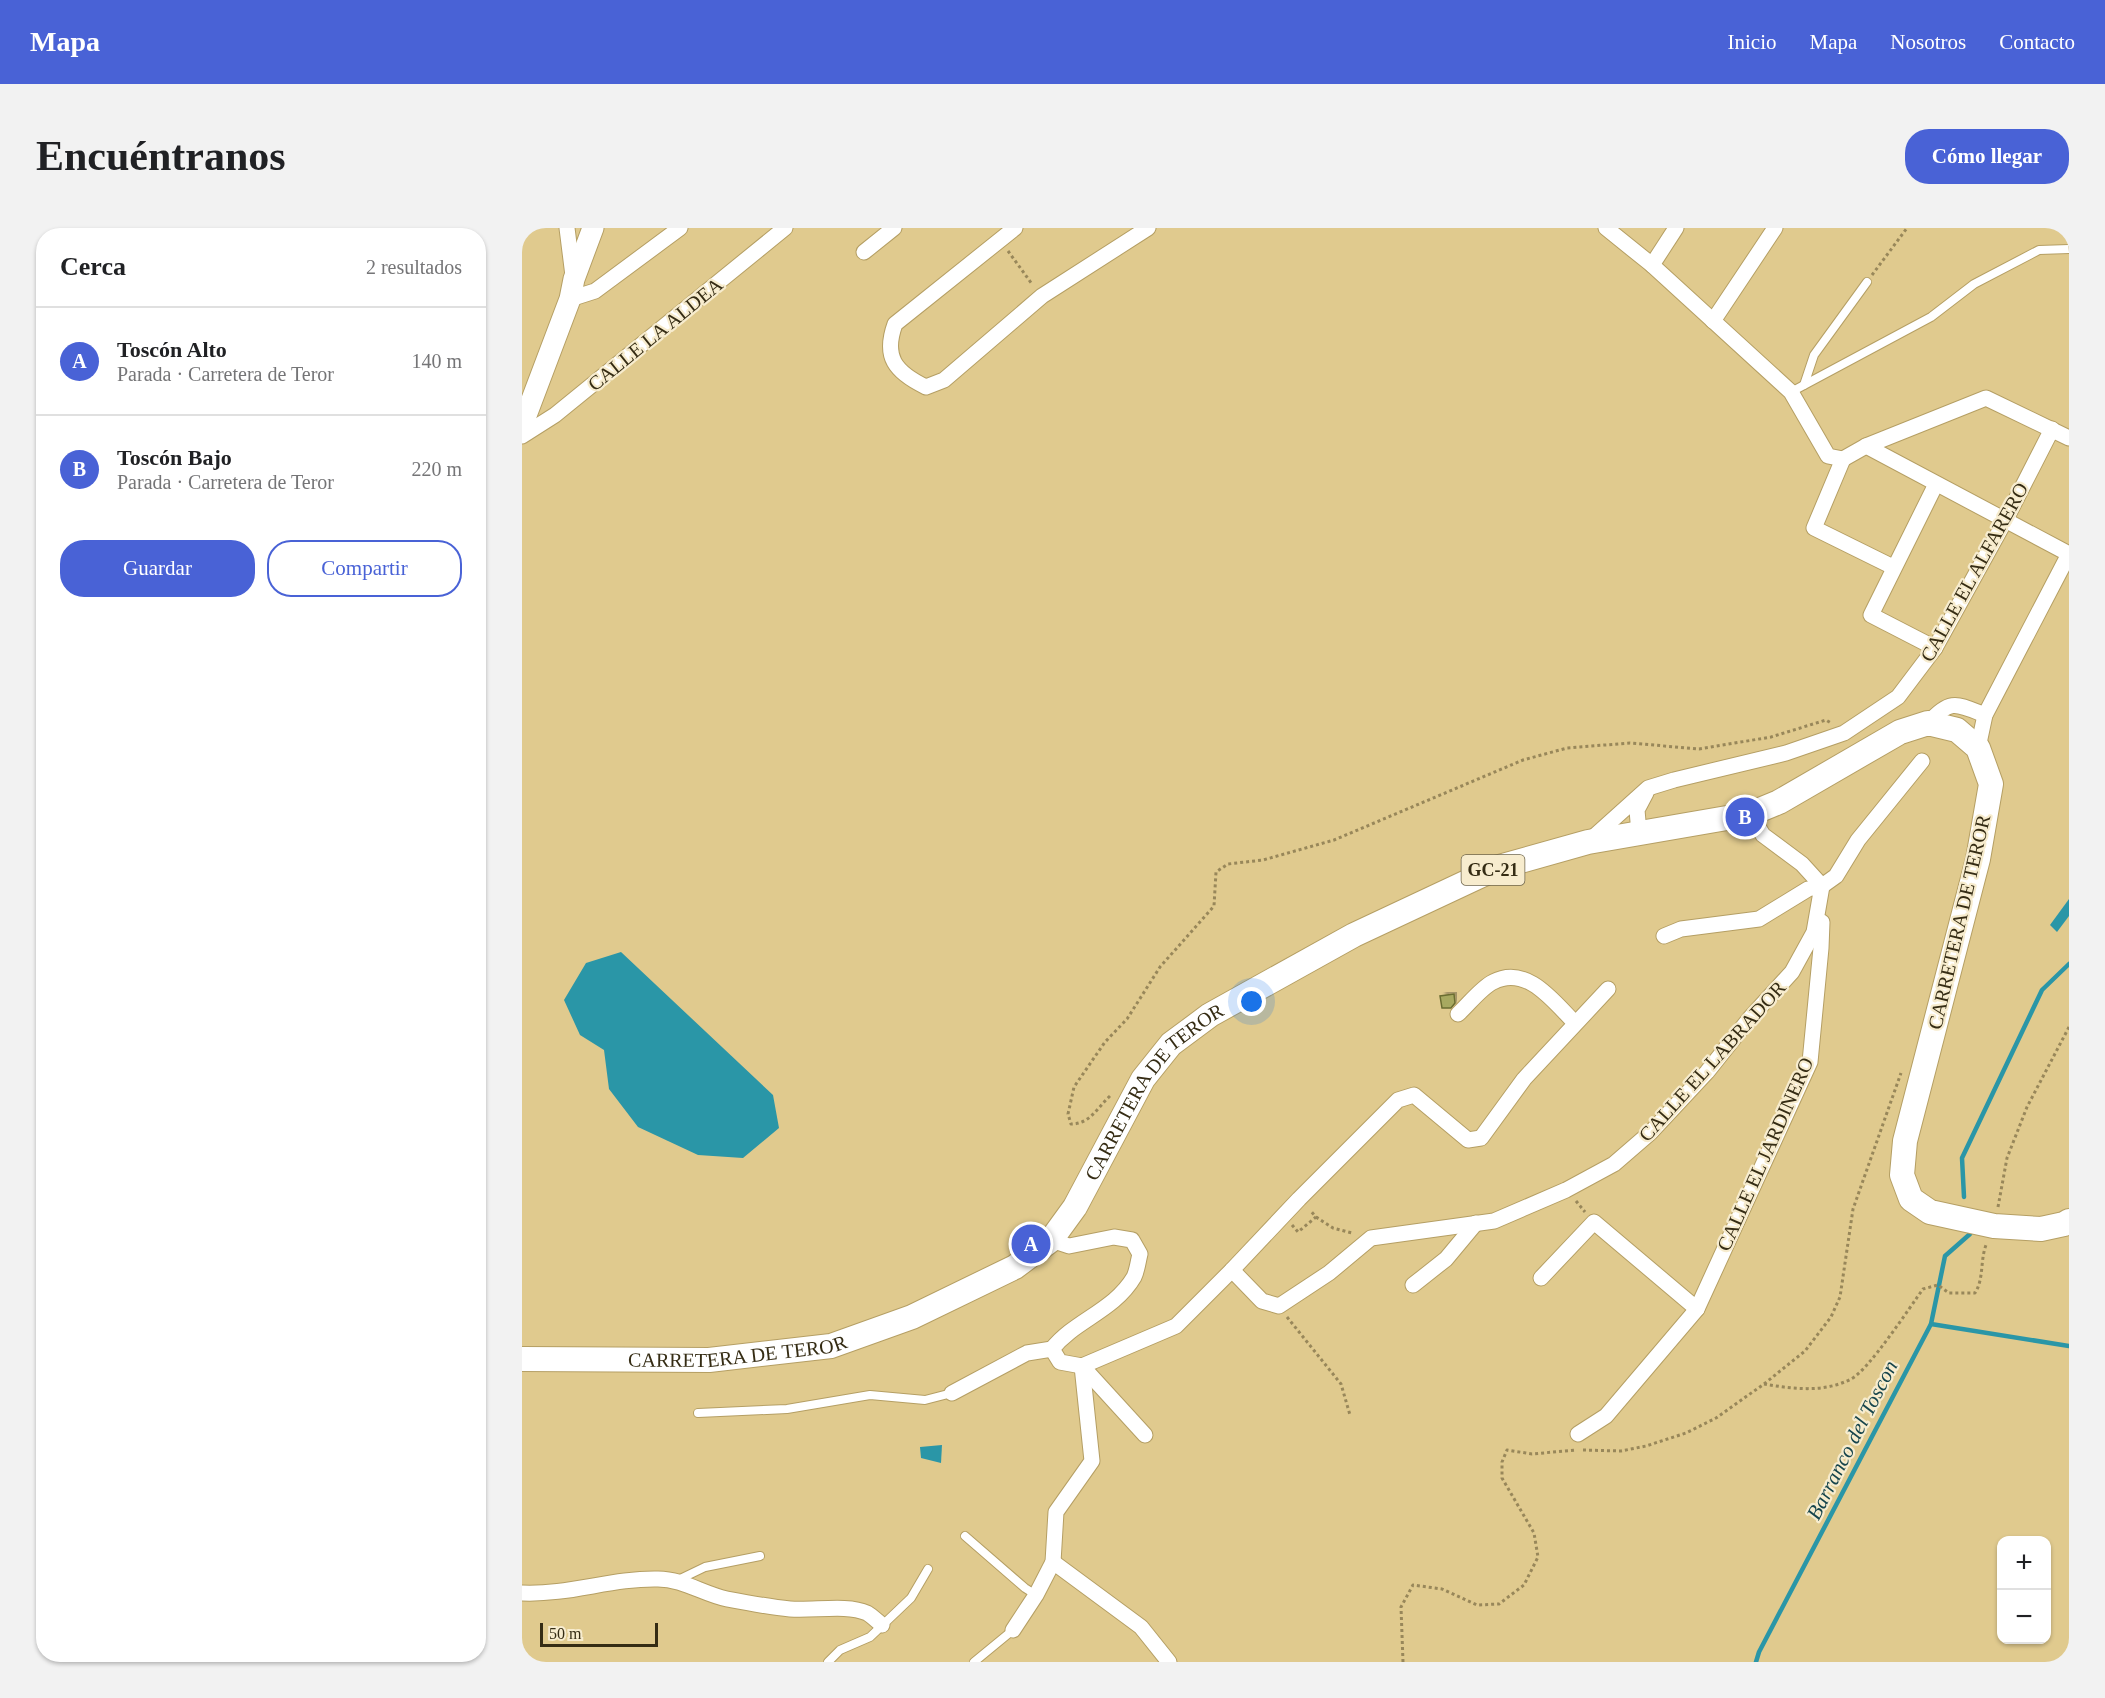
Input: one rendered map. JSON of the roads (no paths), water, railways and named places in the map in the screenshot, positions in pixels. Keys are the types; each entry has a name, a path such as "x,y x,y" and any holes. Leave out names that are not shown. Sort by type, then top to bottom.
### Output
{"main road":[{"path":"1928,723 1957,730 1978,748"},
{"name":"CARRETERA DE TEROR","path":"522,1359 709,1360 831,1346 912,1317 1015,1267 1051,1240 1075,1207 1143,1079 1171,1044 1210,1015 1354,935 1499,867 1588,842 1750,814 1779,802 1900,732 1928,723"},
{"name":"CARRETERA DE TEROR","path":"1978,748 1990,783 1978,859 1905,1141 1902,1175 1911,1199 1930,1212 1994,1226 2041,1229 2069,1221"}],"street":[{"path":"567,228 572,289"},
{"path":"522,426 593,228"},
{"path":"572,289 595,291 680,228"},
{"name":"CALLE LA ALDEA","path":"522,436 555,415 785,228"},
{"path":"864,252 894,228"},
{"path":"1015,228 895,324 889,340 891,358 909,379 926,387 944,381 1042,296 1148,228"},
{"path":"1606,228 1652,265 1713,321 1798,388 1828,456 1843,459"},
{"path":"1652,265 1676,228"},
{"path":"1713,321 1775,228"},
{"path":"1893,567 1814,528 1843,459 1866,446 1986,398 2069,438"},
{"name":"CALLE EL ALFARERO","path":"1588,842 1648,788 1786,753 1844,733 1898,697 1935,648 2005,521 2052,429"},
{"path":"1866,446 2069,554 1985,715 1978,748"},
{"path":"1935,648 1871,615 1936,484"},
{"path":"1928,723 1944,707 1960,705 1985,715"},
{"path":"1664,936 1681,929 1759,919 1808,889 1822,886 1836,876 1858,840 1922,761"},
{"path":"1640,833 1637,810 1648,788"},
{"path":"1750,814 1763,835 1802,864 1822,886"},
{"name":"CALLE EL LABRADOR","path":"1232,1270 1262,1301 1279,1306 1329,1274 1371,1238 1494,1221 1566,1190 1614,1164 1651,1132 1707,1072 1750,1018 1792,972 1814,932 1822,886"},
{"name":"CALLE EL JARDINERO","path":"1578,1434 1606,1416 1697,1309 1810,1062 1821,948 1822,886"},
{"path":"1458,1014 1492,982 1512,976 1535,983 1575,1023"},
{"path":"1052,1348 1060,1362 1082,1366 1176,1326 1398,1100 1414,1095 1468,1140 1481,1138 1524,1079 1608,990"},
{"path":"1541,1278 1594,1222 1697,1309"},
{"path":"1413,1284 1446,1260 1476,1223"},
{"path":"952,1392 1027,1353 1052,1348 1061,1337 1113,1302 1134,1276 1140,1254 1132,1240 1114,1237 1069,1246 1051,1240"},
{"path":"1082,1366 1145,1435"},
{"path":"1012,1630 1036,1595 1053,1562 1056,1512 1092,1461 1082,1366"},
{"path":"1053,1562 1141,1628 1169,1662"},
{"path":"522,1593 548,1594 657,1578 678,1580 725,1599 792,1609 840,1608 867,1613 882,1624"}],"lane":[{"path":"1798,388 1930,317 1974,284 2039,250 2069,249"},
{"path":"1798,388 1814,355 1867,282"},
{"path":"698,1413 787,1409 870,1395 925,1400 952,1392"},
{"path":"965,1536 1036,1595"},
{"path":"678,1580 705,1567 760,1556"},
{"path":"828,1662 840,1650 870,1637 911,1599 928,1569"},
{"path":"974,1662 1012,1630"}],"water":[{"path":"2069,899 2069,916 2057,932 2050,925"},
{"path":"621,952 773,1095 779,1128 743,1158 698,1155 638,1127 609,1089 604,1050 580,1035 564,1000 586,963"},
{"path":"942,1445 941,1463 921,1458 920,1447"}],"waterway":[{"name":"Barranco del Toscon","path":"1964,1197 1962,1158 2042,990 2069,964"},
{"name":"Barranco del Toscon","path":"1756,1662 1759,1652 1931,1324 1945,1256 1970,1234"},
{"path":"1931,1324 2069,1346"}],"place":[{"name":"Toscón Bajo","path":"1745,817"},
{"name":"Toscón Alto","path":"1031,1244"}]}
